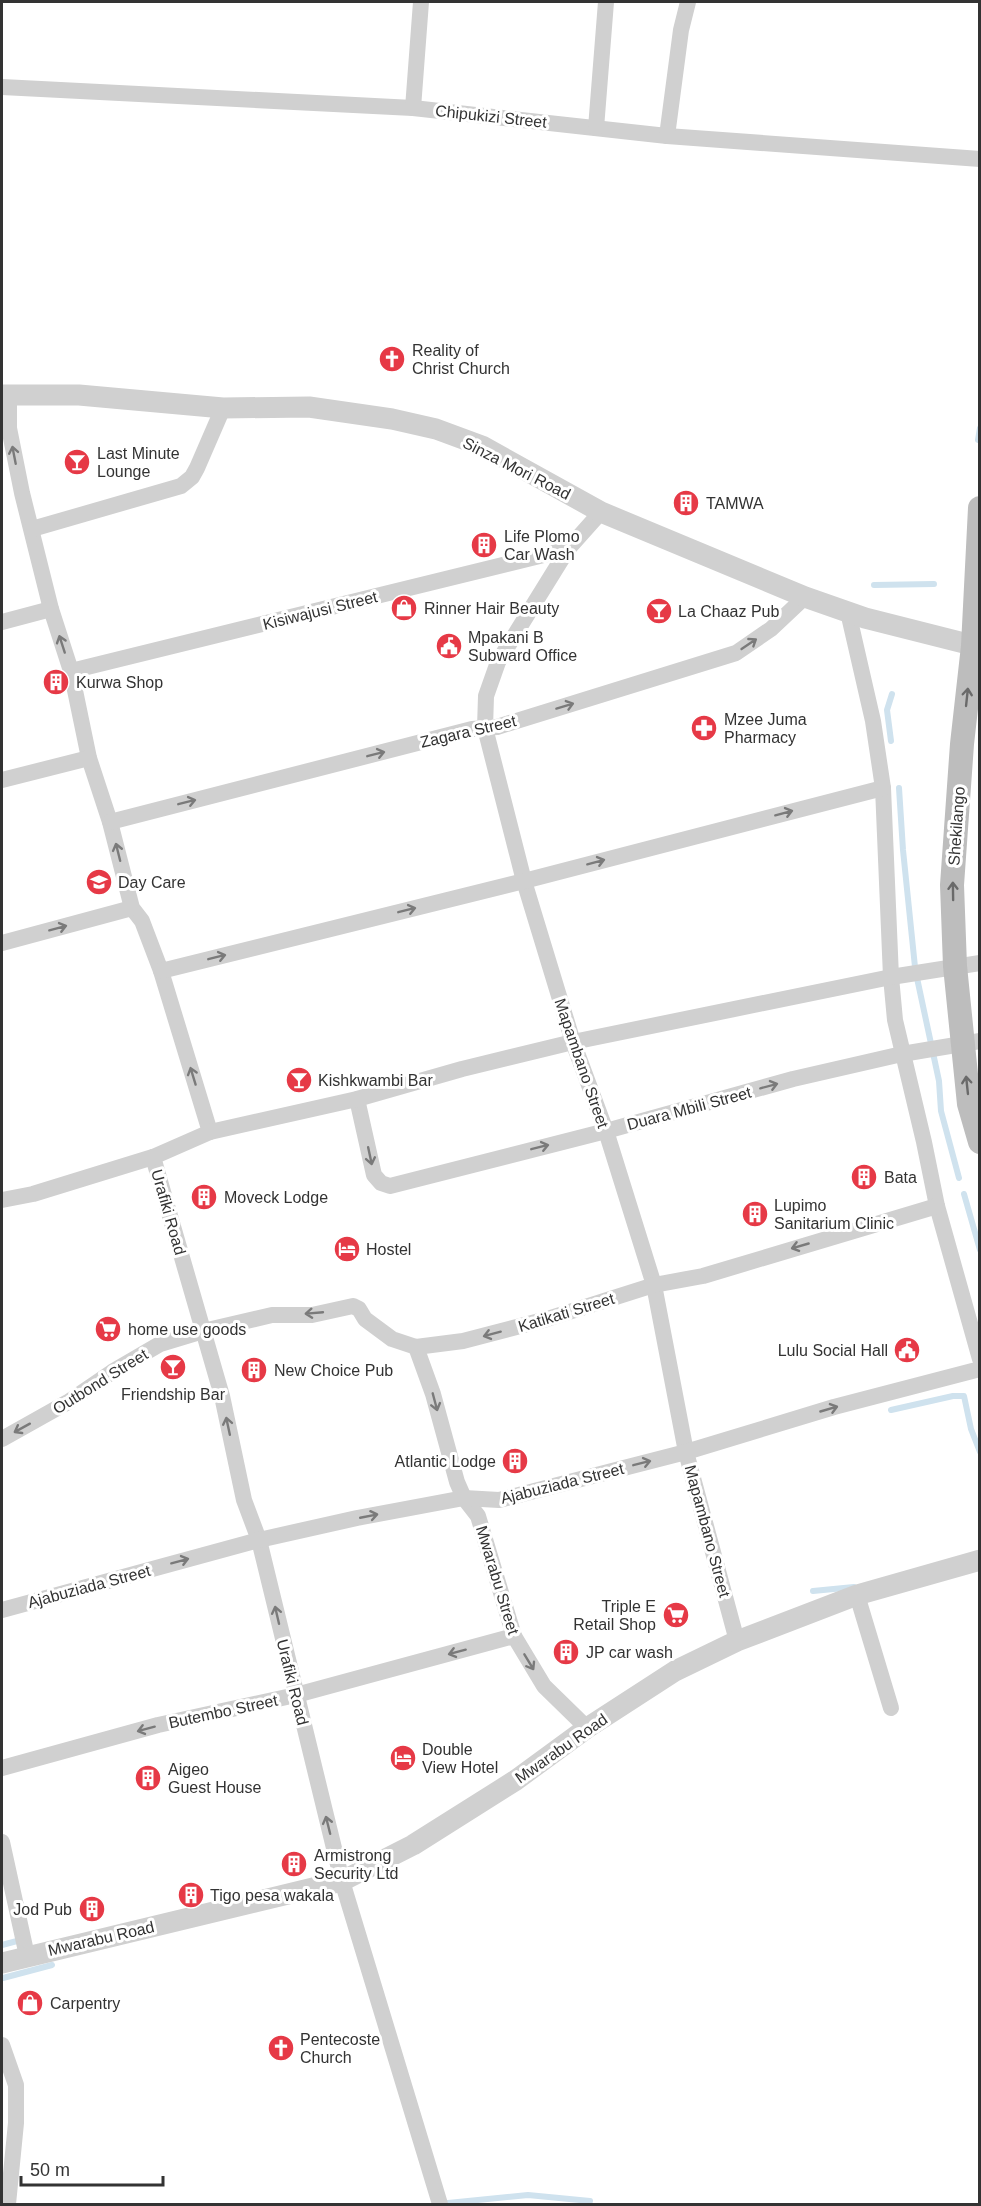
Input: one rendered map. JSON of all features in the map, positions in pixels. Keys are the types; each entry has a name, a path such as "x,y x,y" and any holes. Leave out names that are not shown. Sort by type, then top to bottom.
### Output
{"main road":[{"name":"Shekilango","path":"980,508 976,647 962,744 952,885 955,966 971,1043 969,1104 980,1143"}],"street":[{"path":"413,108 421,2"},
{"path":"596,128 606,2"},
{"path":"667,136 681,30 688,2"},
{"name":"Chipukizi Street","path":"2,87 413,108 667,136 980,159"},
{"path":"5,395 22,493 51,609 71,671 89,758 110,822 132,908 142,921 161,971 210,1132"},
{"name":"Sinza Mori Road","path":"5,395 79,395 223,408 309,407 392,419 436,429 482,446 602,512 805,597 848,612 976,647"},
{"path":"32,529 181,486 192,477 197,468 223,408"},
{"name":"Mapambano Street","path":"602,512 568,549 498,662 486,696 485,728 524,881 573,1042 606,1131 654,1285 686,1452 737,1641"},
{"name":"Kisiwajusi Street","path":"71,671 568,549"},
{"name":"Zagara Street","path":"110,822 472,729 497,727 736,653 771,629 805,597"},
{"path":"2,622 51,609"},
{"path":"848,612 873,721 883,788 895,1020 937,1206 980,1359"},
{"path":"2,780 89,758"},
{"path":"161,971 524,881 883,788"},
{"path":"2,943 132,908"},
{"path":"2,1200 33,1194 153,1157 210,1132 357,1099 462,1069 573,1042 891,977 980,963"},
{"name":"Duara Mbili Street","path":"357,1099 374,1175 385,1185 396,1184 606,1131 793,1079 902,1054 971,1043"},
{"name":"Urafiki Road","path":"153,1157 222,1396 244,1500 259,1540 342,1881 440,2205"},
{"name":"Katikati Street","path":"202,1331 272,1315 312,1315 353,1306 359,1309 365,1319 392,1339 416,1347 474,1339 547,1319 654,1285 703,1276 937,1206"},
{"name":"Outbond Street","path":"2,1439 68,1402 112,1372 160,1344 202,1331"},
{"name":"Mwarabu Street","path":"416,1347 433,1394 457,1482 464,1498 478,1516 514,1636 544,1686 587,1728"},
{"name":"Ajabuziada Street","path":"2,1610 259,1540 357,1518 464,1498 498,1500 686,1452 834,1407 980,1369"},
{"name":"Mwarabu Road","path":"2,1963 342,1881 422,1839 516,1780 587,1728 675,1671 737,1641 857,1595 980,1560"},
{"path":"857,1595 891,1708"},
{"name":"Butembo Street","path":"2,1768 158,1725 296,1695 514,1636"},
{"path":"2,1842 27,1956"},
{"path":"2,2045 16,2085 16,2123 8,2205"}],"waterway":[{"path":"978,440 980,428"},
{"path":"874,585 934,584"},
{"path":"891,741 887,710 892,694"},
{"path":"899,788 915,967"},
{"path":"917,978 939,1081 941,1111 959,1178"},
{"path":"964,1194 980,1250"},
{"path":"891,1410 953,1396 964,1396 971,1429 980,1452"},
{"path":"813,1591 854,1587"},
{"path":"2,1945 17,1941"},
{"path":"3,1978 52,1965"},
{"path":"448,2203 528,2195 590,2201"}],"place":[{"name":"Reality of Christ Church","path":"392,359"},
{"name":"Last Minute Lounge","path":"77,462"},
{"name":"TAMWA","path":"686,503"},
{"name":"Life Plomo Car Wash","path":"484,545"},
{"name":"Rinner Hair Beauty","path":"404,608"},
{"name":"La Chaaz Pub","path":"659,611"},
{"name":"Mpakani B Subward Office","path":"449,646"},
{"name":"Kurwa Shop","path":"56,682"},
{"name":"Mzee Juma Pharmacy","path":"704,728"},
{"name":"Day Care","path":"99,882"},
{"name":"Kishkwambi Bar","path":"299,1080"},
{"name":"Bata","path":"864,1177"},
{"name":"Moveck Lodge","path":"204,1197"},
{"name":"Lupimo Sanitarium Clinic","path":"755,1214"},
{"name":"Hostel","path":"347,1249"},
{"name":"home use goods","path":"108,1329"},
{"name":"Lulu Social Hall","path":"907,1350"},
{"name":"Friendship Bar","path":"173,1367"},
{"name":"New Choice Pub","path":"254,1370"},
{"name":"Atlantic Lodge","path":"515,1461"},
{"name":"Triple E Retail Shop","path":"676,1615"},
{"name":"JP car wash","path":"566,1652"},
{"name":"Double View Hotel","path":"403,1758"},
{"name":"Aigeo Guest House","path":"148,1778"},
{"name":"Armistrong Security Ltd","path":"294,1864"},
{"name":"Tigo pesa wakala","path":"191,1895"},
{"name":"Jod Pub","path":"92,1909"},
{"name":"Carpentry","path":"30,2003"},
{"name":"Pentecoste Church","path":"281,2048"}]}
